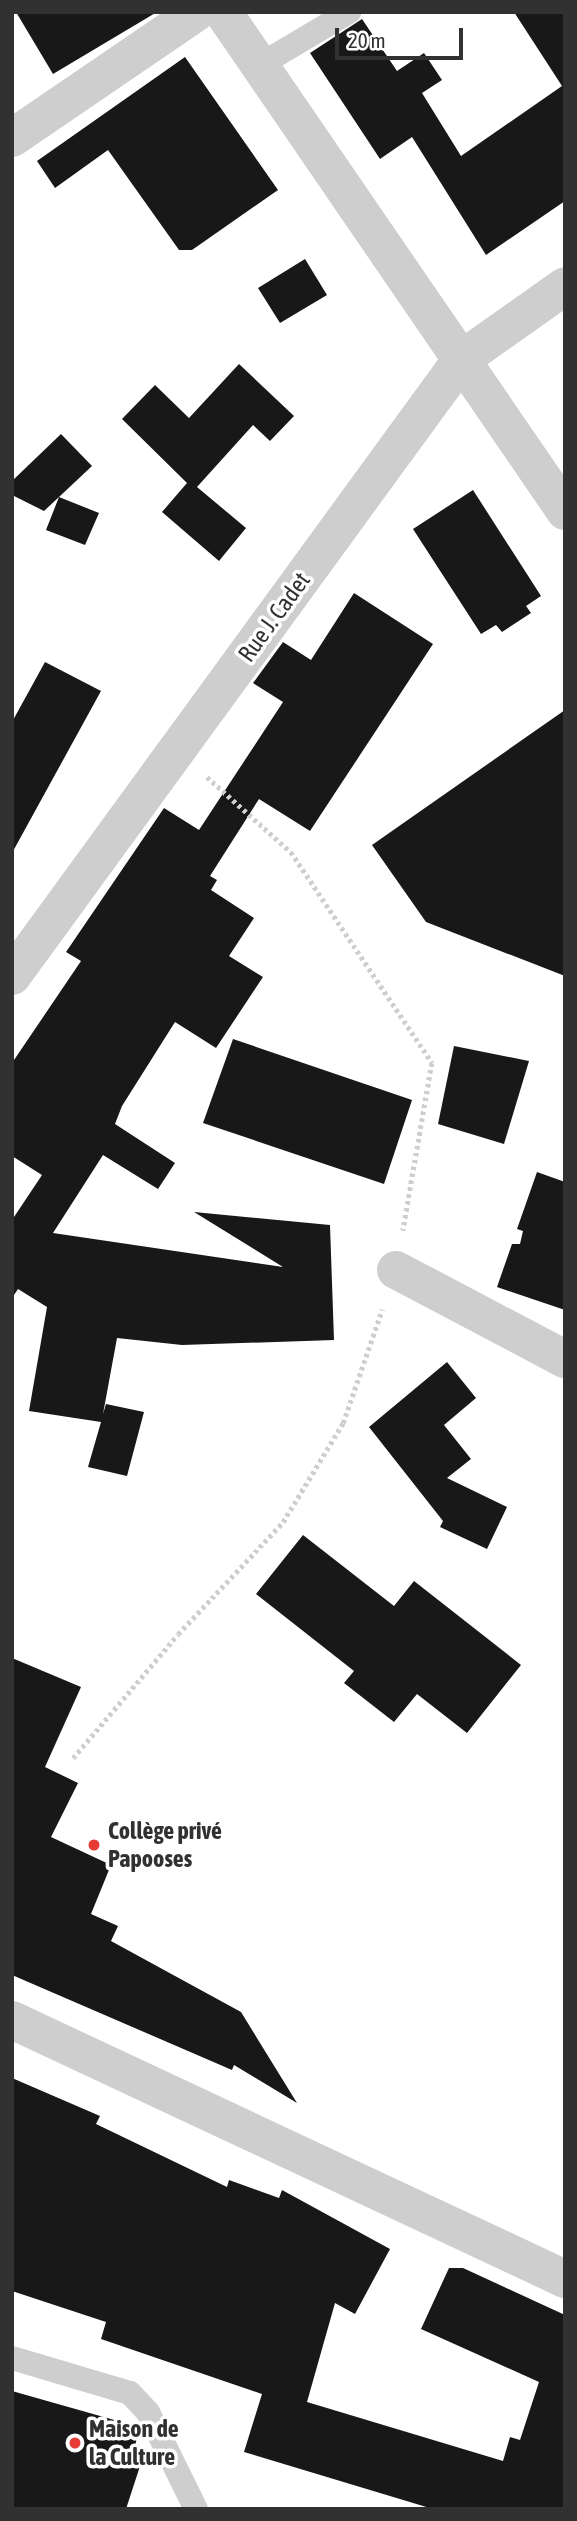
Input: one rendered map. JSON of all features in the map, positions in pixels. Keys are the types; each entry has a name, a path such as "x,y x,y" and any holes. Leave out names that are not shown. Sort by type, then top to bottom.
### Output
{"street":[{"path":"12,138 197,12"},
{"path":"223,12 565,510"},
{"name":"Rue J. Cadet","path":"12,976 461,359 565,286"},
{"path":"396,1270 565,1359"},
{"path":"12,2020 565,2279"}],"lane":[{"path":"260,65 349,12"},
{"path":"12,2358 130,2393 148,2412 195,2509"}],"path":[{"path":"73,1758 178,1634 283,1522 343,1423 396,1270 432,1063 291,852 177,751"}],"building":[{"path":"16,12 157,12 53,74"},
{"path":"514,12 565,12 565,201 486,255 412,137 380,159 310,53 362,19 397,71 424,53 442,80 422,93 461,156 562,86"},
{"path":"185,57 278,190 192,250 179,250 108,150 55,188 37,161"},
{"path":"305,259 327,295 280,323 258,288"},
{"path":"239,364 294,416 270,441 253,425 197,487 246,528 219,561 162,512 187,483 122,419 155,385 189,418"},
{"path":"61,434 92,466 44,511 12,495 12,481"},
{"path":"473,490 541,596 526,606 531,613 502,632 496,625 481,634 413,529"},
{"path":"59,497 99,513 85,545 46,530"},
{"path":"354,593 433,644 310,831 259,799 210,876 217,880 211,890 254,918 229,956 263,977 216,1048 175,1022 122,1106 115,1124 175,1163 158,1189 103,1155 53,1233 283,1267 194,1212 330,1225 334,1340 182,1345 117,1338 103,1414 106,1404 144,1412 127,1476 88,1467 101,1422 29,1411 47,1307 18,1289 12,1298 12,1220 42,1175 12,1156 12,1063 81,961 66,952 164,808 199,830 283,702 253,683 283,642 311,660"},
{"path":"45,662 101,691 12,853 12,722"},
{"path":"565,710 565,976 426,922 372,845"},
{"path":"233,1039 412,1100 384,1184 203,1123"},
{"path":"454,1046 529,1061 504,1144 438,1124"},
{"path":"537,1172 565,1182 565,1310 497,1287 512,1244 520,1244 523,1231 517,1229"},
{"path":"447,1362 476,1398 444,1425 471,1459 447,1478 507,1507 487,1549 440,1527 443,1521 369,1427"},
{"path":"303,1535 394,1606 414,1581 521,1665 467,1733 417,1694 394,1722 344,1683 354,1671 256,1594"},
{"path":"12,1658 81,1687 45,1767 78,1783 51,1837 111,1865 91,1914 118,1926 111,1941 241,2012 297,2103 234,2065 232,2070 12,1975"},
{"path":"12,2078 100,2116 96,2124 227,2187 229,2180 279,2198 282,2190 390,2249 355,2314 335,2303 307,2402 503,2461 510,2437 520,2440 539,2382 421,2329 449,2268 463,2268 565,2315 565,2509 433,2509 244,2452 262,2394 101,2339 106,2322 12,2291"},
{"name":"Maison de la Culture","path":"12,2391 139,2427 133,2457 142,2460 126,2509 12,2509"}],"place":[{"name":"Collège privé Papooses","path":"94,1845"},
{"name":"Maison de la Culture","path":"75,2443"}]}
